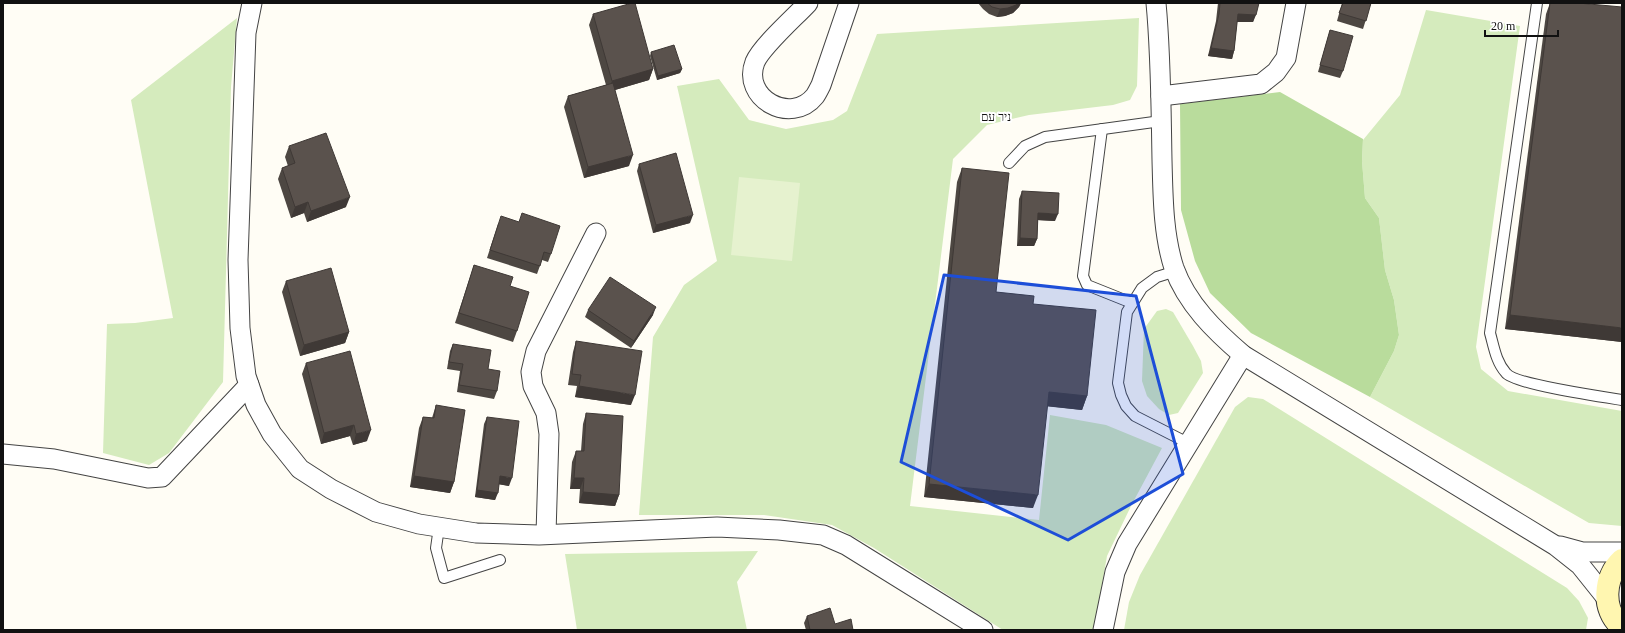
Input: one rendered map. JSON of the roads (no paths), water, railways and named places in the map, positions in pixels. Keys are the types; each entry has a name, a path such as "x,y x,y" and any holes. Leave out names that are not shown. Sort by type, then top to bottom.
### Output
{"main road":[{"path":"1612,618 1608,586 1612,572 1622,560"}],"street":[{"path":"252,3 246,33 238,260 240,328 246,376 256,405 272,434 300,469 331,489 376,512 419,524 476,533 546,534 717,527 779,530 823,535 846,545 983,630"},
{"path":"808,3 766,47 756,61 752,73 754,83 759,94 766,101 779,108 791,109 802,106 815,96 821,85 849,3"},
{"path":"1156,3 1167,239 1176,271 1187,294 1202,316 1221,336 1243,355 1551,544 1580,564 1612,618"},
{"path":"1161,96 1261,84 1276,72 1286,58 1296,3"},
{"path":"1549,3 1556,3"},
{"path":"546,534 549,434 546,413 534,386 531,372 536,351 596,233"},
{"path":"1103,630 1115,572 1128,544 1188,443 1243,355"},
{"path":"3,454 54,459 148,478 162,477 249,385"},
{"path":"1551,544 1582,552 1622,552"}],"lane":[{"path":"1537,3 1490,333 1497,358 1506,374 1527,383 1622,400"},
{"path":"1009,163 1025,146 1045,136 1161,121"},
{"path":"1102,129 1083,276 1087,285 1132,303"},
{"path":"1176,271 1157,277 1142,288 1127,312 1118,383 1126,406 1135,416 1188,443"},
{"path":"439,527 436,548 444,578 500,560"}],"district":[{"name":"ניר עם","path":"996,117"}]}
